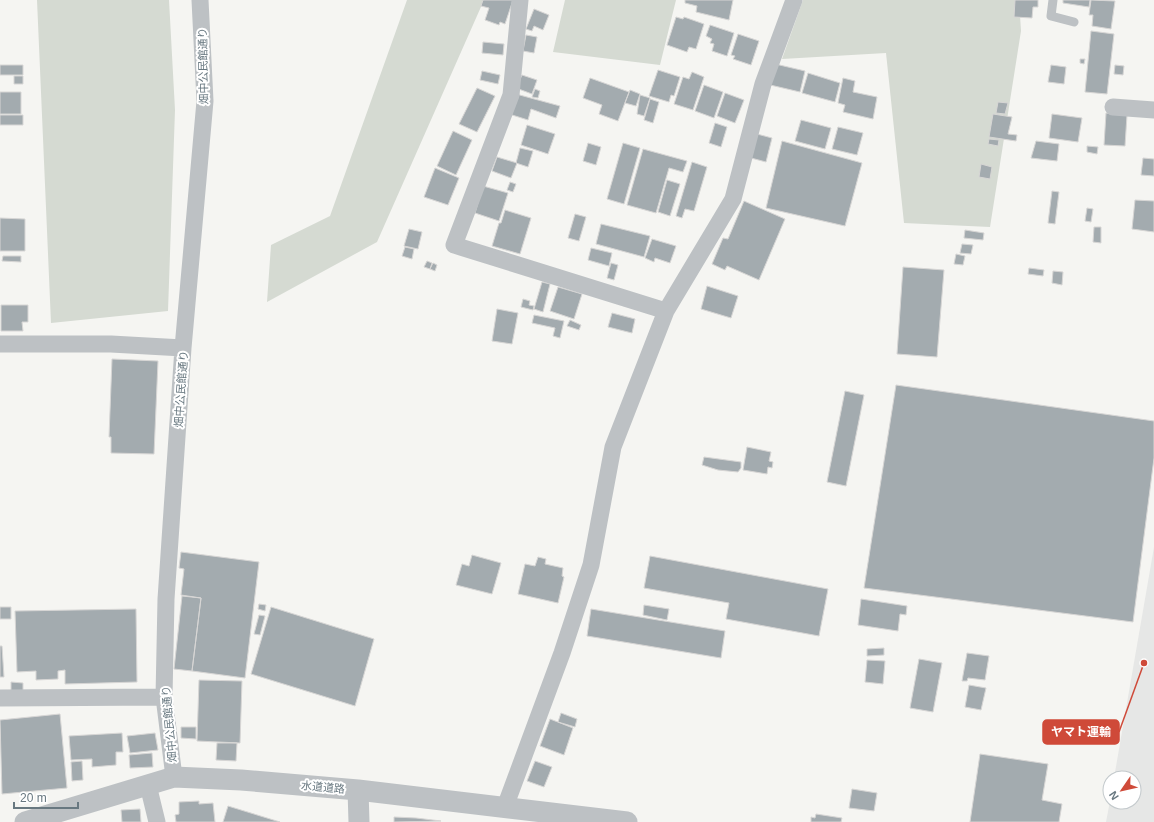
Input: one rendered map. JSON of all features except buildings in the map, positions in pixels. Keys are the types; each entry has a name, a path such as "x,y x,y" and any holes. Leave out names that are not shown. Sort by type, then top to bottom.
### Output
{"street":[{"name":"畑中公民館通り","path":"174,777 164,697 166,599 183,348 205,101 200,0"},
{"path":"520,0 511,95 454,245 666,311"},
{"path":"505,807 562,653 591,565 613,447 666,311 733,199 763,84 794,0"},
{"path":"1113,107 1154,110"},
{"path":"0,344 112,344 183,348"},
{"path":"0,698 164,697"},
{"name":"水道道路","path":"25,822 174,777 241,780 358,790 627,822"},
{"path":"148,785 157,822"},
{"path":"358,790 359,822"}],"lane":[{"path":"1053,0 1051,16 1074,22"}],"shaded area":[{"path":"37,0 169,0 175,110 168,311 51,323"},
{"path":"407,0 484,0 377,242 267,302 271,245 330,216"},
{"path":"565,0 676,0 660,65 553,52"},
{"path":"803,0 1019,0 1021,31 990,227 904,223 886,53 782,59"},
{"path":"1154,547 1154,822 1106,822 1108,810 1142,810 1142,770 1115,770"}],"place":[{"name":"ヤマト運輸","path":"1144,663"}]}
